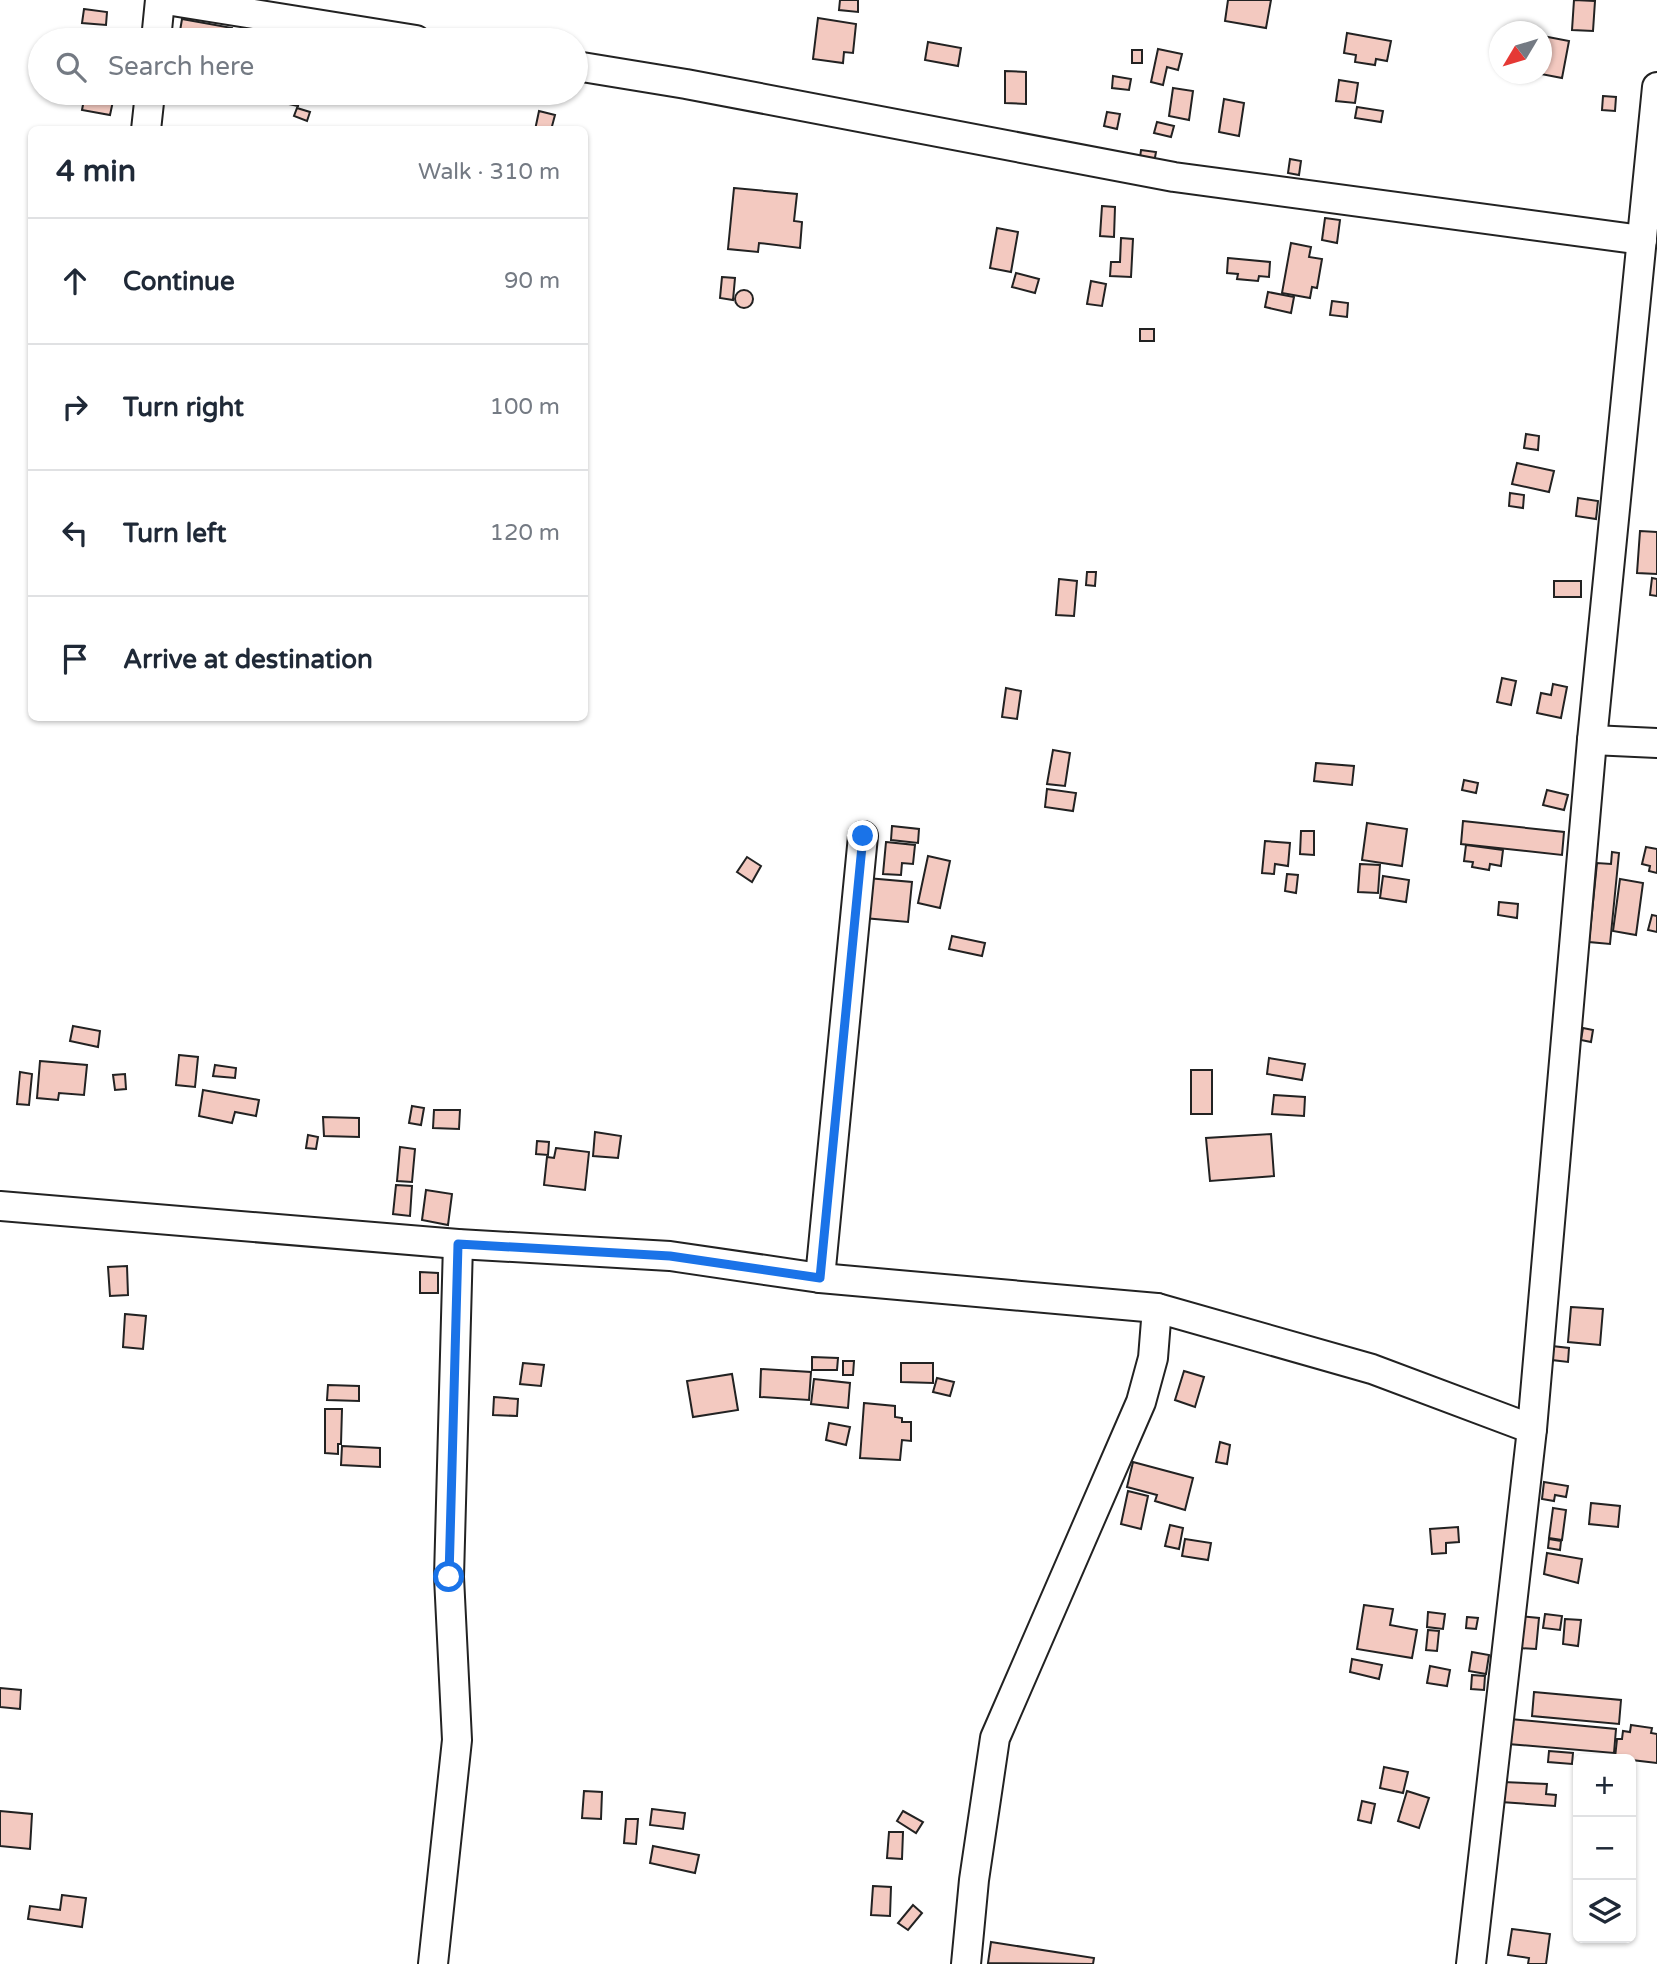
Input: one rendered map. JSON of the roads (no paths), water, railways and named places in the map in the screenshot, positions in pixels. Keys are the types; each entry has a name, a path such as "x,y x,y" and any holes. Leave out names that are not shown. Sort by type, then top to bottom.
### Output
{"street":[{"path":"157,28 160,0"},
{"path":"166,0 341,28"},
{"path":"588,68 686,84 1174,177 1642,240"},
{"path":"1471,1964 1532,1430 1592,740 1657,87"},
{"path":"146,126 149,105"},
{"path":"1592,740 1657,743"},
{"path":"820,1278 863,836"},
{"path":"0,1206 458,1244 670,1256 820,1278 1157,1308 1372,1369 1532,1430"},
{"path":"433,1964 457,1740 449,1577 458,1244"},
{"path":"966,1964 974,1880 995,1738 1141,1402 1153,1358 1157,1308"}]}
